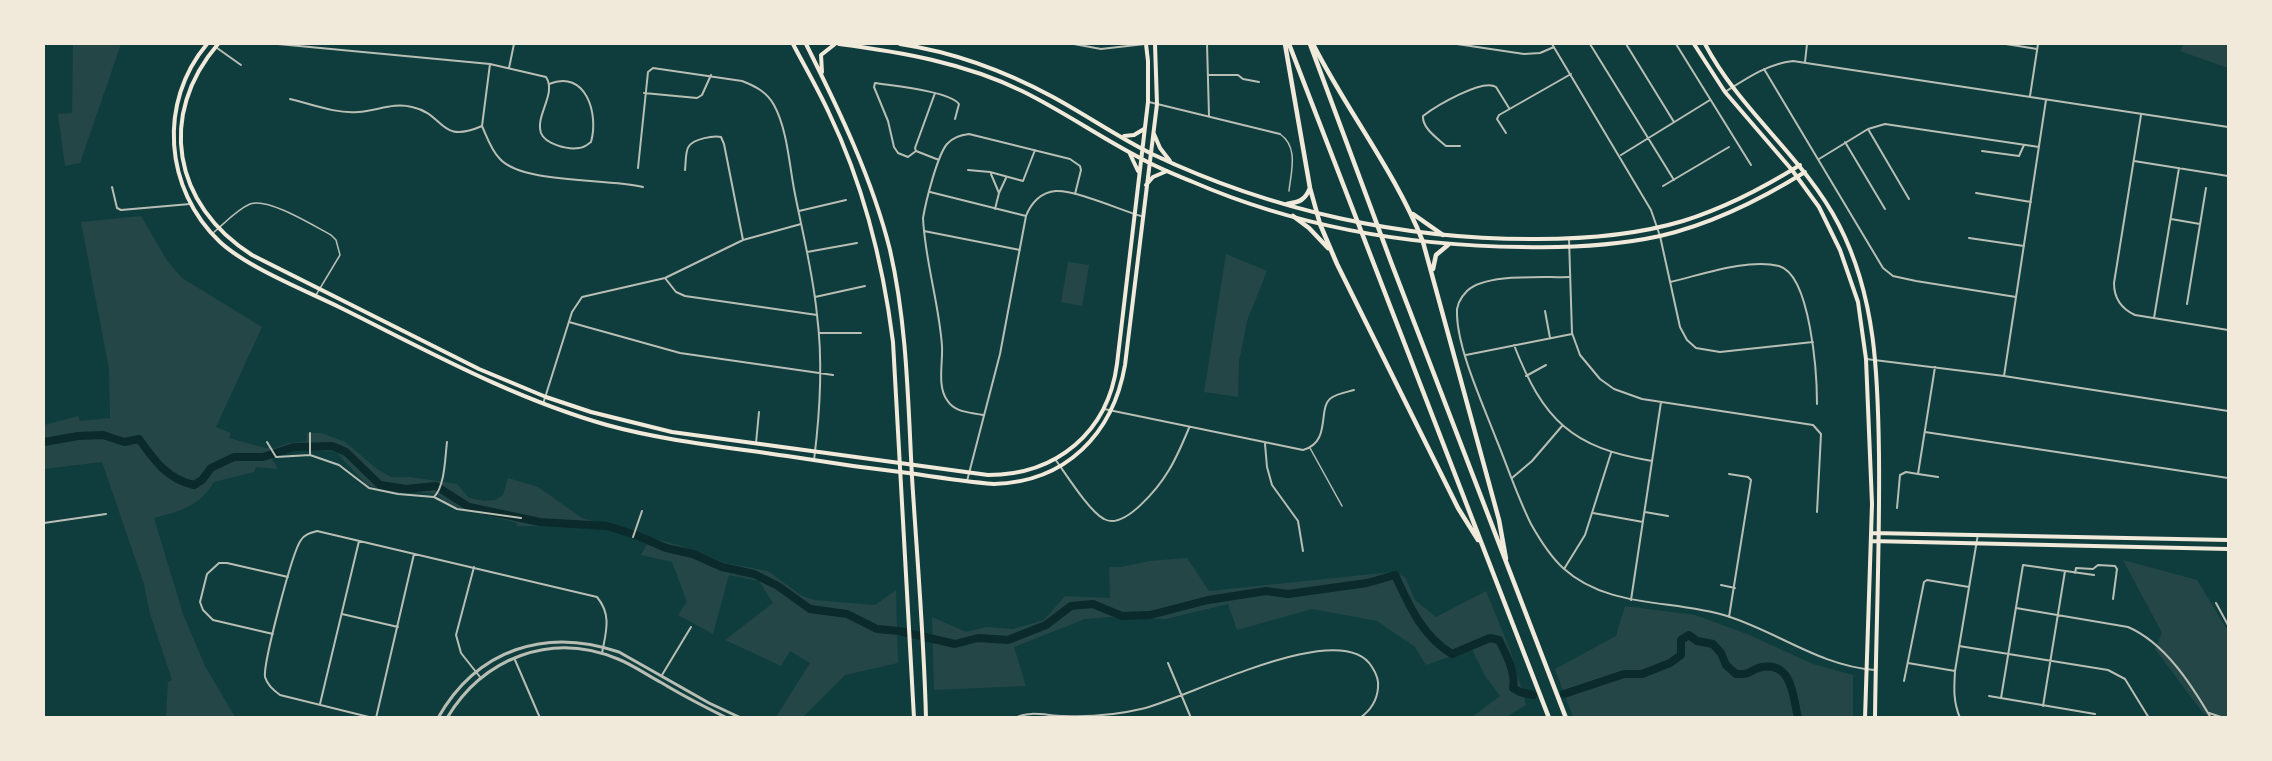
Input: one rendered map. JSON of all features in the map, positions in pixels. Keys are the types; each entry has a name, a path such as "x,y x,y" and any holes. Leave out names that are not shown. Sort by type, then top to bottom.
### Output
{"highway":[{"path":"1287,44 1310,188 1320,224 1333,255 1458,508 1484,550"},
{"path":"1287,44 1549,717"},
{"path":"1311,44 1410,211 1423,242 1499,520 1509,573"},
{"path":"1311,44 1509,573 1566,717"},
{"path":"1287,204 1302,200 1310,188"},
{"path":"1410,211 1443,235"},
{"path":"1293,216 1319,236 1333,255"},
{"path":"1433,275 1436,255 1448,245"}],"main road":[{"path":"207,44 194,60 183,83 176,107 173,129 175,156 190,204 212,234 249,262 462,368 543,404 607,425 642,433 814,460 994,484 1038,477 1060,466 1093,439 1112,411 1118,396 1125,365 1156,104 1155,44"},
{"path":"793,44 829,113 845,151 878,255 888,305 893,342 914,717"},
{"path":"806,44 855,148 881,220 890,251 900,306 912,464 926,717"},
{"path":"822,76 821,55 837,44 912,55 951,64 993,78 1048,105 1140,159 1236,199 1320,224 1403,240 1448,245 1569,248 1607,245 1660,236 1731,212 1805,172"},
{"path":"900,44 953,55 994,69 1052,97 1150,153 1227,186 1342,220 1402,230 1512,240 1609,236 1658,227 1727,205 1800,165"},
{"path":"217,45 202,64 191,85 182,116 180,138 183,160 190,184 202,208 218,228 252,255 479,369 546,397 635,424 988,475 1015,474 1055,459 1084,436 1104,409 1116,375 1135,214 1148,102 1147,44"},
{"path":"1694,44 1725,92 1792,170 1819,207 1849,271 1860,312 1866,358 1872,533 1865,717"},
{"path":"1705,44 1733,87 1800,165 1839,225 1867,300 1876,359 1881,533 1875,715"},
{"path":"1121,136 1134,135 1144,128"},
{"path":"1153,132 1170,162"},
{"path":"1127,151 1136,164 1139,176"},
{"path":"1146,186 1158,174 1168,171"},
{"path":"1872,533 2229,540"},
{"path":"1871,541 2229,549"}],"street":[{"path":"278,44 490,64 546,77 549,84 540,125 544,138 558,145 577,149 584,147 591,142 594,120 584,92 570,81 559,80 549,84"},
{"path":"508,68 514,44"},
{"path":"1074,44 1101,49 1147,44"},
{"path":"1207,44 1209,116"},
{"path":"1457,44 1524,54 1540,53 1553,45 1648,204 1658,227 1680,327 1696,348 1720,352 1813,342"},
{"path":"1590,44 1674,180"},
{"path":"1626,44 1674,122"},
{"path":"1676,44 1751,165"},
{"path":"1805,62 1807,44"},
{"path":"2006,44 2037,49"},
{"path":"2030,96 2038,44"},
{"path":"217,45 242,66"},
{"path":"1725,92 1764,68 1780,62 1805,62 2229,127"},
{"path":"490,64 482,126 499,158 516,170 539,175 625,183 643,187"},
{"path":"638,168 644,93 648,72 653,68 742,81 766,94 774,104 784,138 818,315 819,374 814,460"},
{"path":"1764,68 1883,268 1893,276 2016,297"},
{"path":"1506,133 1497,119 1499,115 1571,74"},
{"path":"644,93 697,98 702,95 711,75"},
{"path":"1208,75 1238,75 1243,79 1259,82"},
{"path":"916,152 908,157 898,153 873,84 935,93 957,101 959,104 955,119"},
{"path":"1460,146 1446,146 1426,126 1423,116 1463,93 1485,84 1496,87 1509,108"},
{"path":"916,152 915,148 935,93"},
{"path":"290,99 346,112 360,112 388,105 412,107 420,109 447,130 455,133 471,131 482,126"},
{"path":"2004,376 2046,99"},
{"path":"1620,156 1710,100"},
{"path":"1148,102 1280,134"},
{"path":"2142,114 2114,291 2119,303 2126,311 2135,315 2229,330"},
{"path":"1819,159 1868,129 1878,125 1892,124 2039,147"},
{"path":"1868,129 1909,199"},
{"path":"983,415 954,409 944,397 942,386 939,315 924,231 925,207 939,160 946,144 960,135 978,135 1070,159 1080,166 1081,170 1075,195"},
{"path":"686,170 687,150 692,143 715,136 721,137 743,240"},
{"path":"1845,142 1885,209"},
{"path":"1982,151 2019,156 2024,145"},
{"path":"1663,186 1729,147"},
{"path":"968,170 990,172 1021,181 1025,179 1035,150"},
{"path":"916,152 939,160"},
{"path":"2134,162 2229,176"},
{"path":"2154,318 2179,168"},
{"path":"990,172 999,193"},
{"path":"995,209 999,193 1007,177"},
{"path":"112,186 117,208 122,210 190,204"},
{"path":"2187,304 2206,188"},
{"path":"966,481 1000,354 1026,216 1030,206 1047,193 1055,191 1141,216"},
{"path":"929,192 1026,216"},
{"path":"1976,194 2031,202"},
{"path":"799,211 846,200"},
{"path":"2171,219 2200,224"},
{"path":"543,404 568,322 577,301 582,297 665,278 743,240 801,224"},
{"path":"924,231 1020,250"},
{"path":"1969,238 2024,246"},
{"path":"1569,239 1572,333 1580,355 1600,379 1629,396 1813,424 1821,434 1817,512"},
{"path":"806,252 857,243"},
{"path":"1670,282 1752,264 1779,266 1793,278 1800,292 1813,342 1818,404"},
{"path":"1569,277 1489,281 1468,290 1460,300 1456,312 1466,355 1511,478 1539,539 1564,569 1591,587 1631,600 1701,609 1729,617 1843,666 1875,670"},
{"path":"665,278 676,292 686,296 818,315"},
{"path":"815,297 865,286"},
{"path":"1545,311 1550,338"},
{"path":"568,322 680,353 833,375"},
{"path":"819,333 861,333"},
{"path":"1466,355 1572,333"},
{"path":"1514,345 1526,376 1543,405 1562,426 1587,442 1611,453 1652,461"},
{"path":"1866,358 2004,376 2229,411"},
{"path":"1526,376 1545,365"},
{"path":"1918,474 1935,367"},
{"path":"1104,409 1297,450 1310,448 1317,442 1329,400 1354,390"},
{"path":"1631,600 1661,402"},
{"path":"756,443 759,412"},
{"path":"1511,478 1532,461 1562,426"},
{"path":"1055,459 1093,510 1104,520 1113,522 1122,520 1158,486 1170,470 1189,428"},
{"path":"1925,432 2229,478"},
{"path":"310,433 310,455"},
{"path":"267,442 276,457 310,455 339,465 369,488 398,494 434,497 457,509 521,518"},
{"path":"434,497 438,494 447,442"},
{"path":"1265,443 1267,467 1272,485 1298,521 1303,551"},
{"path":"1564,569 1578,549 1593,513 1611,453"},
{"path":"1897,508 1900,475 1906,472 1938,477"},
{"path":"1729,474 1748,477 1751,480 1729,617"},
{"path":"633,537 642,511"},
{"path":"1645,512 1668,516"},
{"path":"1593,513 1643,522"},
{"path":"44,523 106,514"},
{"path":"414,554 398,627 374,717 280,695 269,684 265,671 288,577 300,541 307,534 316,531 474,567 597,597 607,615 602,654"},
{"path":"1960,717 1953,693 1955,671 1978,534"},
{"path":"320,704 359,541"},
{"path":"273,634 213,620 207,616 200,602 207,574 219,563 227,563 288,577"},
{"path":"2001,698 2023,565 2094,575"},
{"path":"2074,573 2076,568 2093,568 2098,565 2115,566 2117,569 2112,599"},
{"path":"474,567 456,635 461,653 480,676"},
{"path":"2043,706 2065,571"},
{"path":"1904,681 1924,582 1927,580 1969,587"},
{"path":"1721,585 1735,588"},
{"path":"2216,603 2229,625"},
{"path":"2016,608 2128,627 2140,633 2153,641 2166,655 2211,717"},
{"path":"342,614 398,627"},
{"path":"662,675 691,627"},
{"path":"438,717 452,695 476,671 512,651 542,643 570,641 603,647 633,658 741,717"},
{"path":"1959,646 2051,660 2119,674 2149,717"},
{"path":"447,717 456,701 480,676 514,658 557,648 585,650 625,662 727,717"},
{"path":"1015,717 1024,713 1064,716 1124,712 1181,697 1267,662 1309,653 1342,651 1362,657 1370,663 1379,684 1374,704 1360,717"},
{"path":"514,658 540,717"},
{"path":"1168,663 1191,717"},
{"path":"1908,663 1955,671"},
{"path":"1989,696 2095,714"},
{"path":"2209,713 2224,717"}],"lane":[{"path":"1280,134 1287,138 1293,157 1289,191"},
{"path":"212,234 247,206 260,203 301,219 331,235 336,240 340,255 316,296"},
{"path":"1310,448 1342,506"}],"shaded area":[{"path":"73,44 121,44 80,163 65,166 58,114 72,113"},
{"path":"2184,44 2228,44 2228,66 2225,67 2180,51"},
{"path":"141,216 168,262 182,278 262,327 216,427 231,433 229,438 265,448 275,448 289,443 307,441 307,433 322,433 345,442 377,469 391,477 410,477 457,484 469,498 484,501 495,500 503,495 508,478 538,487 582,518 681,546 725,563 768,571 802,596 814,600 875,605 896,590 898,663 845,675 803,717 776,717 810,663 790,651 781,666 725,640 773,603 759,581 729,575 713,634 678,615 687,602 672,562 641,555 648,542 606,527 516,526 517,523 457,507 444,501 438,494 382,489 367,485 336,452 293,448 271,457 278,469 256,467 254,472 214,482 195,503 154,518 183,614 205,666 235,717 166,717 168,682 172,680 150,614 144,584 102,462 44,469 44,425 78,416 80,421 110,418 109,369 81,222"},
{"path":"1226,254 1267,271 1247,321 1239,361 1238,397 1204,392"},
{"path":"1068,262 1089,265 1082,306 1061,302"},
{"path":"1187,558 1209,591 1392,572 1405,577 1415,600 1436,617 1486,591 1511,652 1526,705 1506,717 1472,717 1500,696 1485,676 1472,649 1426,665 1415,647 1377,621 1312,609 1237,630 1228,604 1166,619 1111,617 1085,619 1014,647 1026,686 934,690 932,617 966,632 986,627 1013,629 1044,620 1065,596 1110,598 1109,567"},
{"path":"2123,560 2197,580 2228,631 2228,717 2214,717 2203,713 2155,649 2162,633"},
{"path":"1625,606 1695,615 1747,634 1813,664 1853,675 1853,717 1573,717 1555,669 1616,636"}],"waterway":[{"path":"44,442 78,436 103,435 124,442 139,439 156,461 169,473 194,485 202,480 211,468 234,457 263,457 294,447 332,446 346,452 380,485 406,489 436,486 469,507 540,522 607,526 666,548 693,554 722,567 754,574 778,586 810,609 847,614 877,629 899,631 955,644 978,638 1008,640 1046,625 1071,606 1093,604 1122,616 1150,615 1208,600 1266,591 1288,594 1367,583 1395,575 1424,629 1442,647 1452,654 1490,638 1499,640 1512,669 1513,688 1533,695"},
{"path":"1564,694 1624,674 1642,674 1670,663 1681,655 1681,640 1689,635 1697,641 1713,644 1721,653 1726,665 1736,674 1745,674 1762,667 1780,670 1790,683 1798,718"}]}
